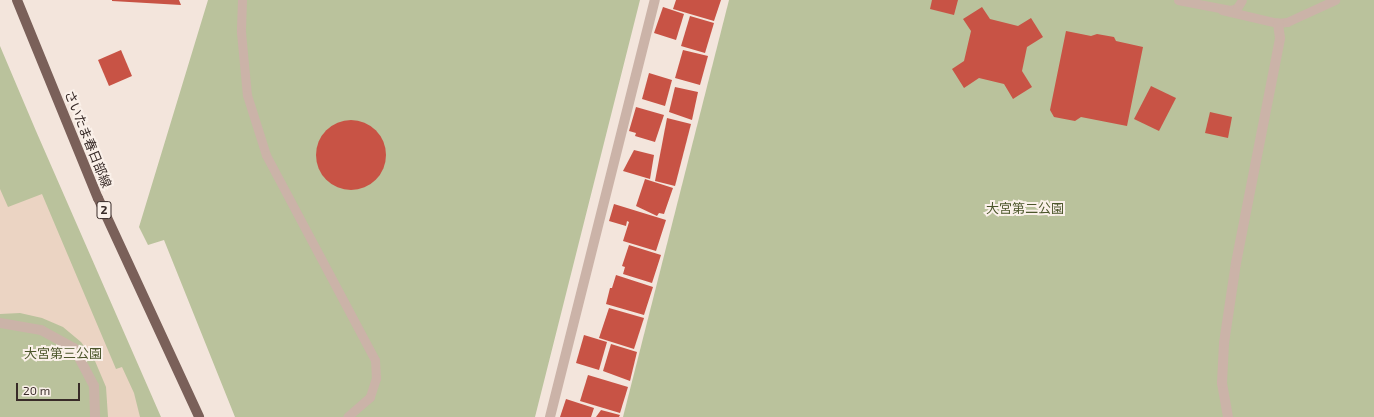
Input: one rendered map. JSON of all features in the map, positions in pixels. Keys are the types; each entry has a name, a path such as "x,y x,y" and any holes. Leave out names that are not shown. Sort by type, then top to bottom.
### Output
{"main road":[{"name":"さいたま春日部線","path":"17,0 98,198 199,417"}],"street":[{"path":"550,417 655,0"},
{"path":"1228,417 1222,384 1224,343 1236,263 1280,38 1278,23"},
{"path":"0,323 41,330 74,348 94,386 95,417"}],"lane":[{"path":"242,0 241,32 247,95 266,155 374,360 376,378 370,397 347,417"},
{"path":"1178,0 1278,23 1287,22 1335,0"},
{"path":"1222,10 1237,8 1242,0"}],"green space":[{"path":"208,0 640,0 535,417 235,417 164,240 148,245 139,227"},
{"name":"大宮第二公園","path":"729,0 1374,0 1374,417 623,417"},
{"name":"大宮第三公園","path":"0,46 36,131 161,417 0,417"}],"shaded area":[{"path":"0,189 8,207 42,194 116,369 122,367 134,393 140,417 108,417 106,387 95,361 81,342 63,327 42,318 20,313 0,314"}],"building":[{"path":"179,0 181,5 112,1"},
{"path":"676,0 721,0 714,21 673,9"},
{"path":"932,0 958,0 954,15 930,9"},
{"path":"663,7 684,14 676,40 654,33"},
{"path":"982,7 990,19 1018,26 1031,18 1043,37 1027,47 1022,71 1032,87 1013,99 1004,84 979,78 964,88 952,69 964,61 971,31 963,19"},
{"path":"690,16 714,23 705,53 681,46"},
{"path":"1066,31 1091,36 1097,34 1114,37 1116,41 1143,47 1127,126 1081,117 1075,121 1054,117 1050,110"},
{"path":"121,50 132,76 109,86 98,60"},
{"path":"683,50 708,56 700,85 675,78"},
{"path":"649,73 672,80 665,106 642,99"},
{"path":"1151,86 1176,98 1159,131 1134,119"},
{"path":"675,87 698,92 692,120 669,112"},
{"path":"636,107 664,115 655,142 635,136 636,133 629,131"},
{"path":"1210,112 1232,117 1228,138 1205,133"},
{"path":"667,118 691,124 675,186 655,181"},
{"path":"344,120 358,120 371,126 380,135 384,141 386,155 384,169 376,180 365,188 358,190 344,190 337,188 326,180 318,169 316,162 316,148 318,141 326,130 337,122"},
{"path":"634,150 654,155 650,179 623,171"},
{"path":"645,179 673,188 664,214 659,213 657,216 636,206"},
{"path":"614,204 666,220 656,251 623,241 629,222 627,221 626,226 609,221"},
{"path":"629,245 661,255 652,283 623,274 625,267 622,266"},
{"path":"616,275 653,287 644,315 606,304 610,288 612,288"},
{"path":"609,308 644,318 634,349 599,338"},
{"path":"584,335 607,342 599,370 576,363"},
{"path":"611,344 637,352 630,381 603,371"},
{"path":"588,375 628,387 620,413 580,401"},
{"path":"566,399 594,408 591,417 560,417"},
{"path":"601,410 620,415 619,417 596,417"}]}
